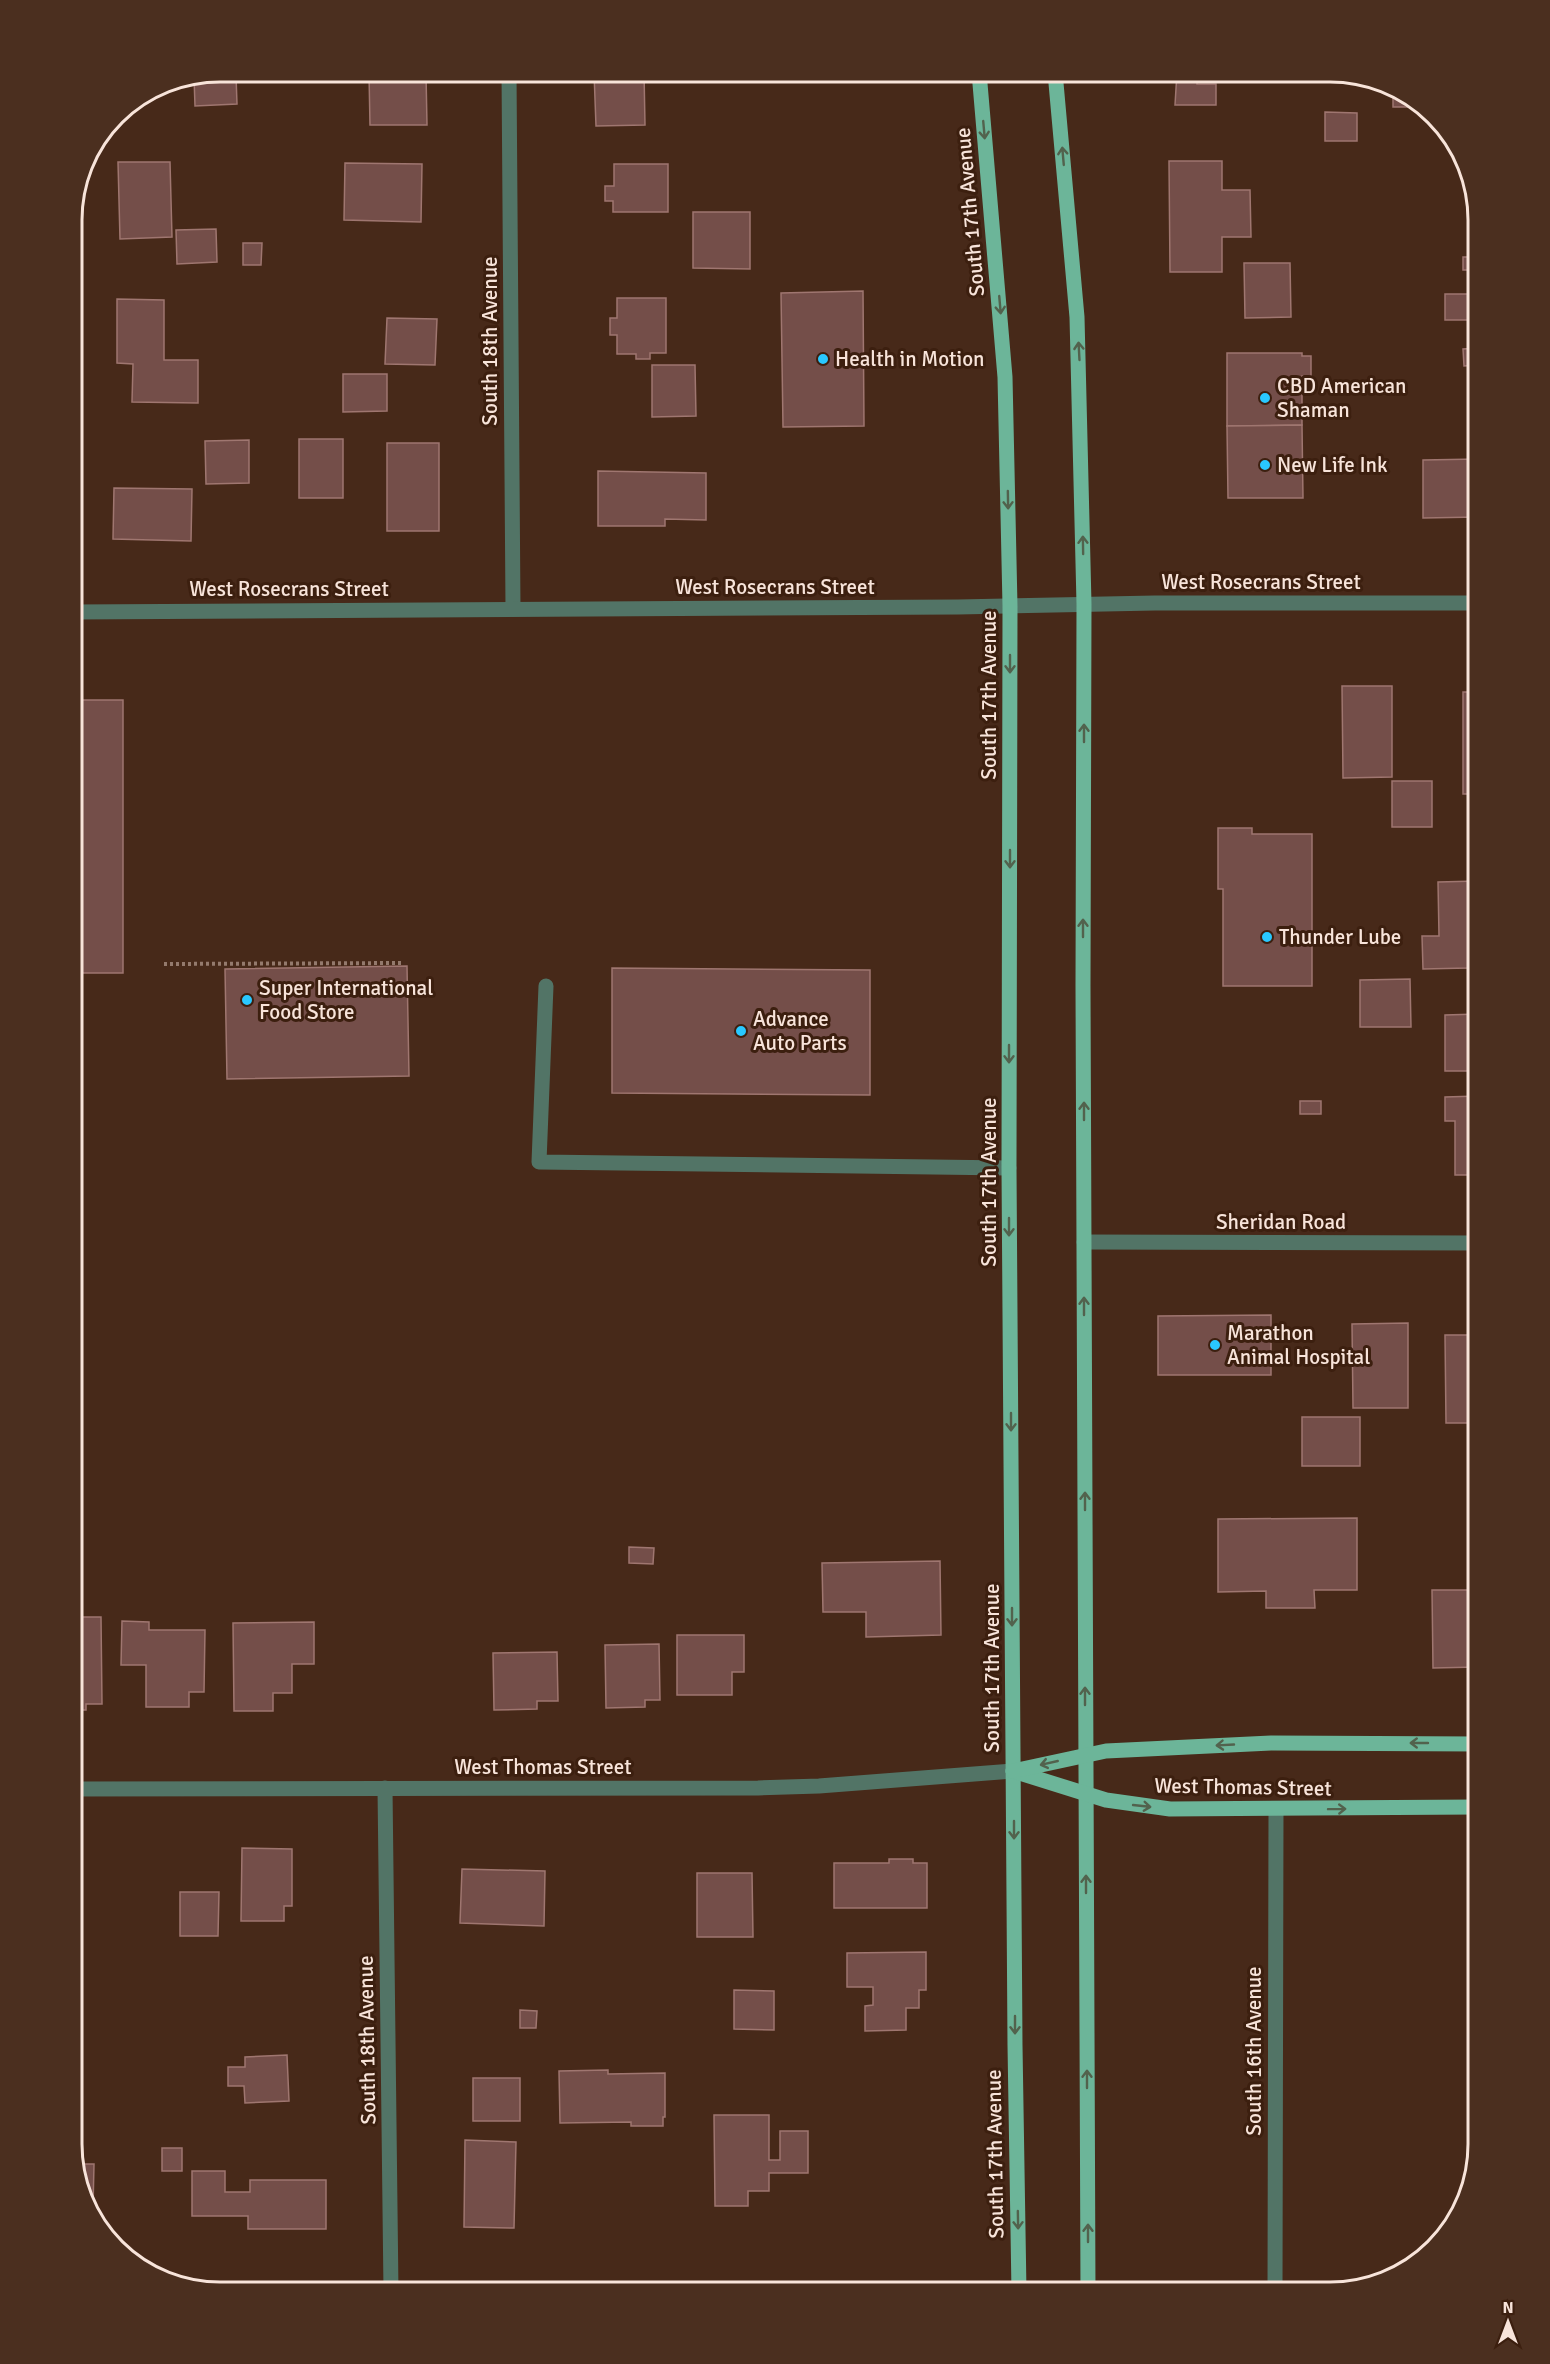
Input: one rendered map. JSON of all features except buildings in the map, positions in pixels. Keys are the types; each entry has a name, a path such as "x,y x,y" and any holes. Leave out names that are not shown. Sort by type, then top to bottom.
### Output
{"main road":[{"name":"South 17th Avenue","path":"980,83 1005,377 1010,606 1009,1168 1019,2282"},
{"path":"1056,83 1077,317 1084,604 1088,2282"},
{"name":"West Thomas Street","path":"1013,1771 1106,1751 1271,1743 1468,1744"},
{"name":"West Thomas Street","path":"1013,1771 1085,1795 1128,1805 1179,1810 1468,1808"}],"street":[{"name":"South 18th Avenue","path":"509,83 513,609"},
{"name":"West Rosecrans Street","path":"83,612 1468,603"},
{"path":"546,986 539,1162 1009,1168"},
{"name":"Sheridan Road","path":"1084,1242 1468,1243"},
{"name":"West Thomas Street","path":"82,1789 783,1787 1013,1771"},
{"name":"South 18th Avenue","path":"385,1788 391,2281"},
{"name":"South 16th Avenue","path":"1275,1809 1275,2282"}],"path":[{"path":"164,964 403,963"}],"place":[{"name":"Health in Motion","path":"823,359"},
{"name":"CBD American Shaman","path":"1265,398"},
{"name":"New Life Ink","path":"1265,465"},
{"name":"Thunder Lube","path":"1267,937"},
{"name":"Super International Food Store","path":"247,1000"},
{"name":"Advance Auto Parts","path":"741,1031"},
{"name":"Marathon Animal Hospital","path":"1215,1345"}]}
